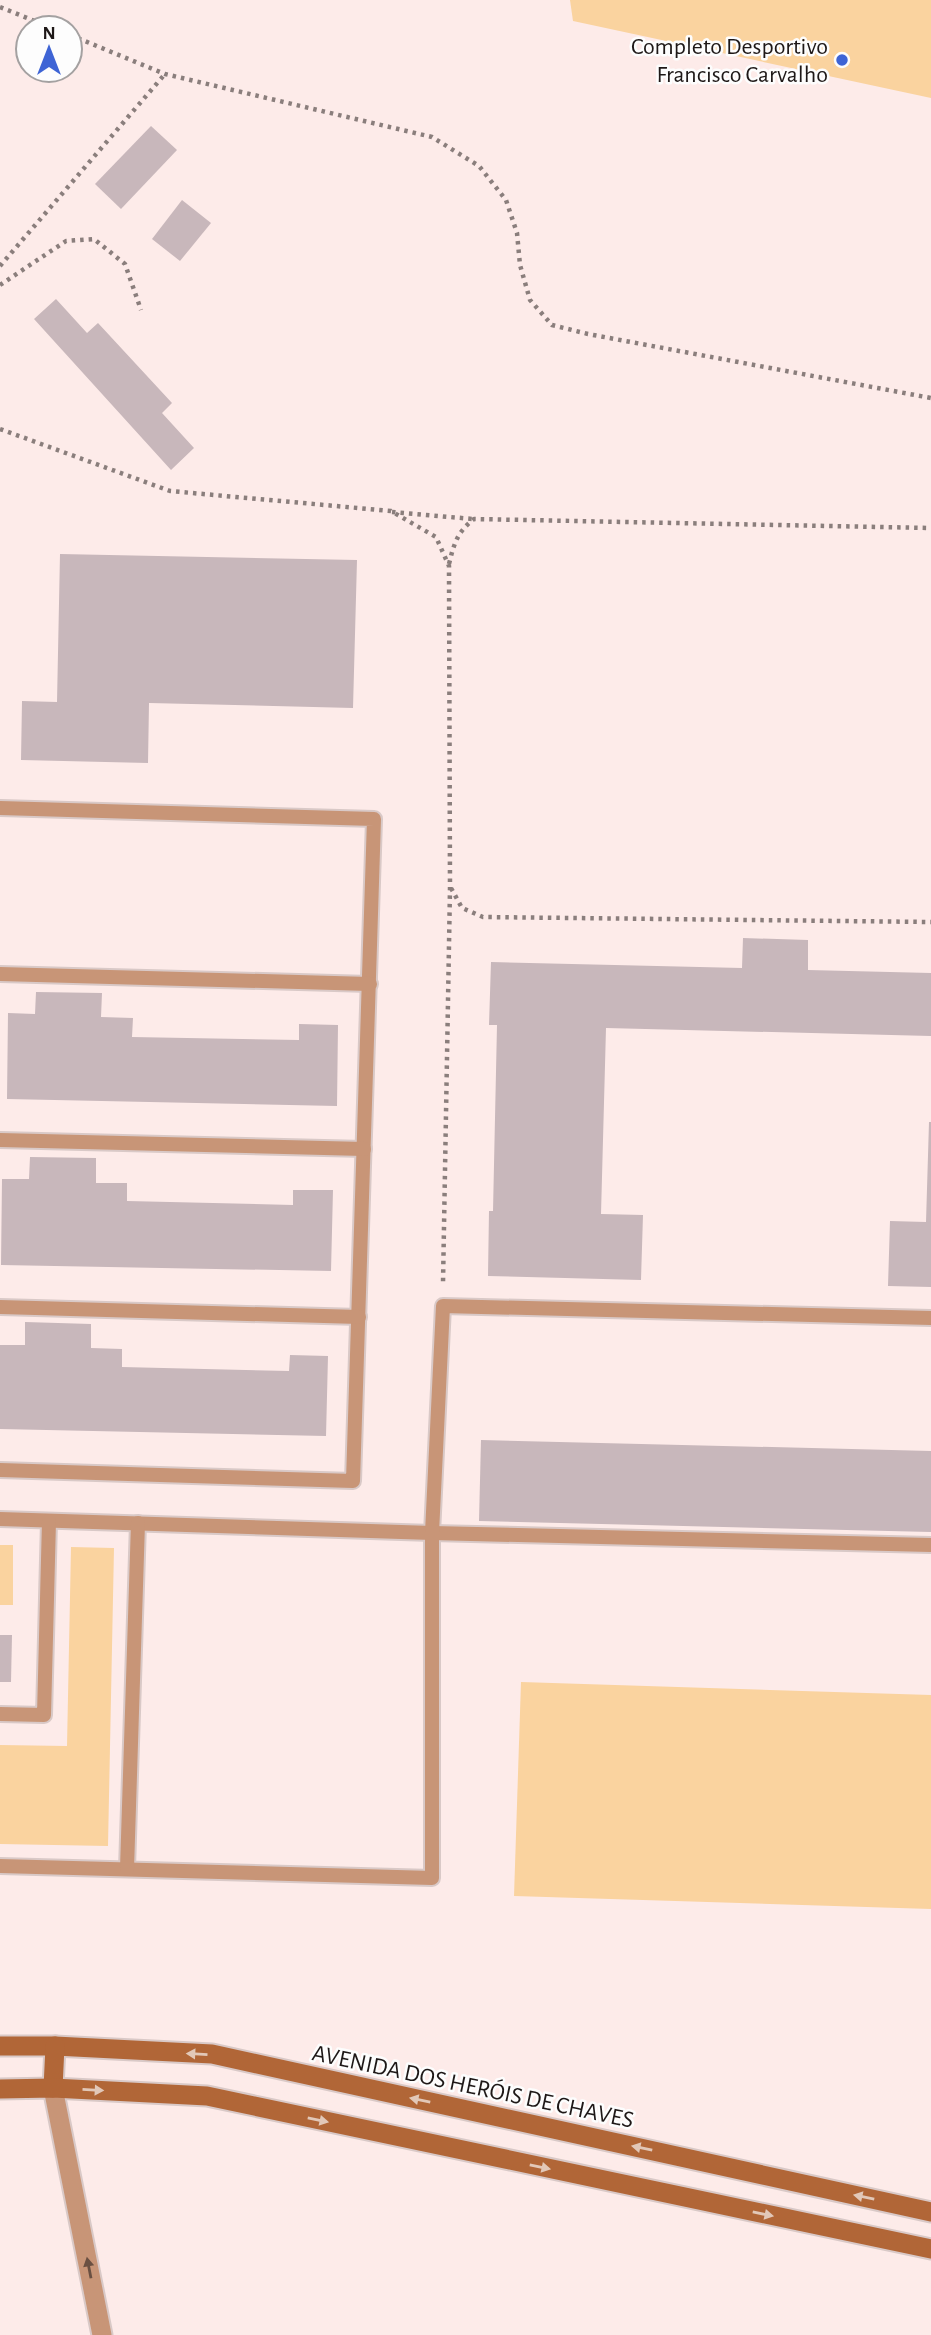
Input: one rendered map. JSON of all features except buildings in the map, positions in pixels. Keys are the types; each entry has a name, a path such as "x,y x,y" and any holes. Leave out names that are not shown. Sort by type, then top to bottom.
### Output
{"main road":[{"name":"AVENIDA DOS HERÓIS DE CHAVES","path":"0,2046 212,2054 931,2212"},
{"path":"53,2088 55,2046"},
{"path":"0,2089 53,2088 207,2096 931,2249"}],"street":[{"path":"53,2088 102,2335"}],"lane":[{"path":"0,808 374,819 353,1481 0,1470"},
{"path":"0,974 370,984"},
{"path":"0,1140 364,1149"},
{"path":"0,1866 432,1878 432,1533 443,1306 931,1318"},
{"path":"0,1307 359,1317"},
{"path":"0,1519 931,1545"},
{"path":"0,1714 44,1715 49,1521"},
{"path":"127,1869 138,1523"}],"path":[{"path":"0,7 17,14"},
{"path":"84,42 165,74 432,136 479,166 506,200 517,233 520,265 530,300 552,325 931,398"},
{"path":"0,266 165,74"},
{"path":"0,285 66,241 94,239 125,264 141,310"},
{"path":"0,429 170,491 474,519 931,528"},
{"path":"391,512 436,537 449,566"},
{"path":"443,1306 450,888 449,566 454,541 474,519"},
{"path":"450,888 461,908 483,917 931,922"}],"shaded area":[{"name":"Completo Desportivo Francisco Carvalho","path":"570,0 931,0 931,98 573,21"},
{"path":"0,1545 13,1545 13,1605 0,1605"},
{"path":"71,1547 114,1548 108,1846 0,1844 0,1745 67,1746"},
{"path":"521,1682 931,1695 931,1909 514,1896"}],"place":[{"name":"Completo Desportivo Francisco Carvalho","path":"842,60"}]}
